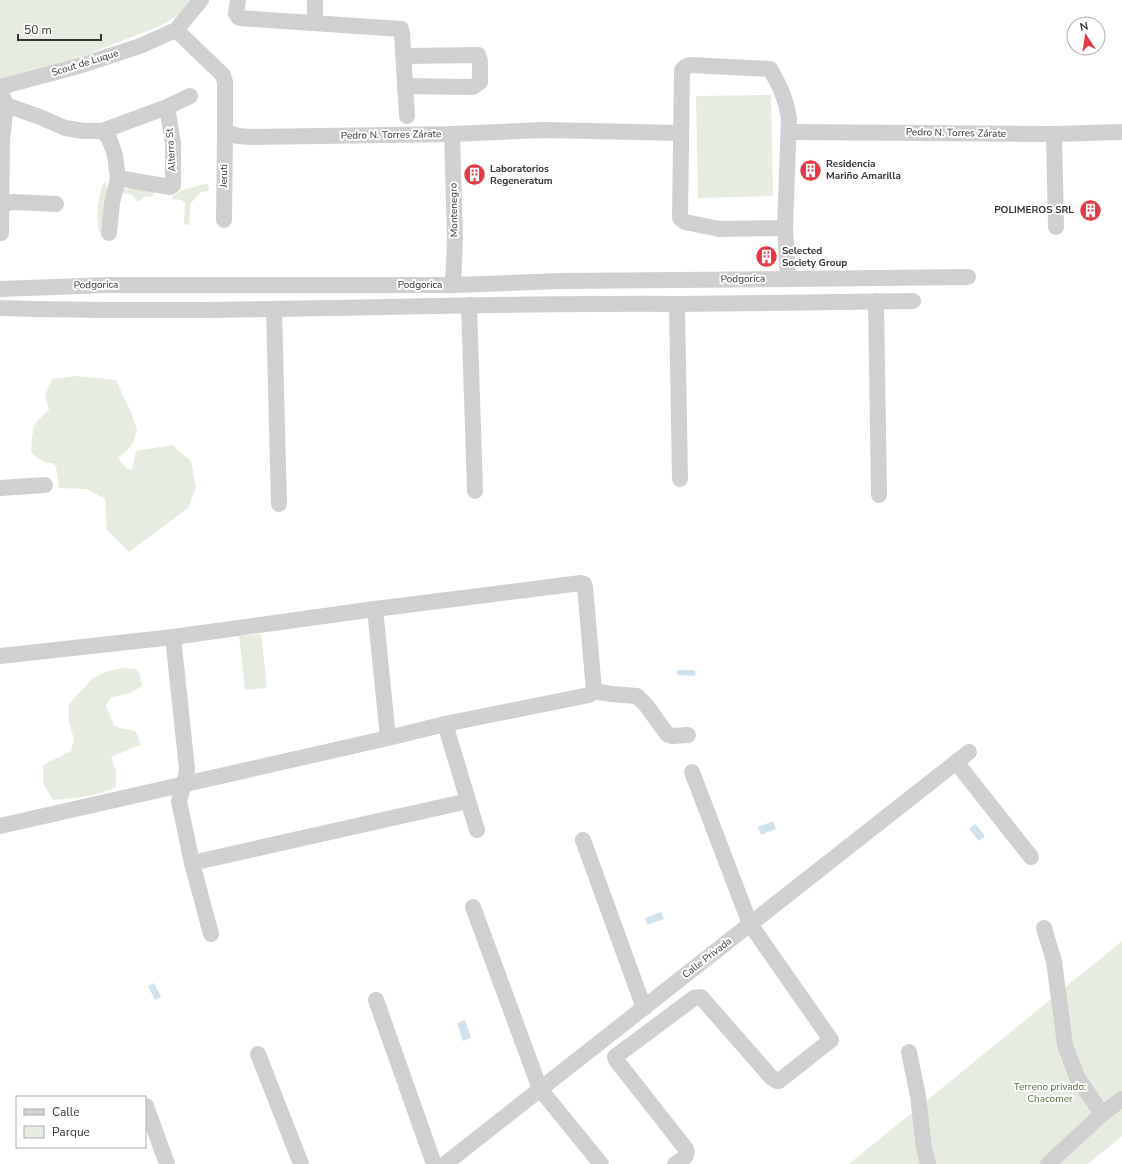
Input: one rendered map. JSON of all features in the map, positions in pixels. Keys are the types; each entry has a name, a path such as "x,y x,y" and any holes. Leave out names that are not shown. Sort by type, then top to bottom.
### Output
{"street":[{"name":"Scout de Luque","path":"3,96 89,62 140,46 176,30 186,21 201,0"},
{"path":"238,0 236,14 239,18 401,29 407,116"},
{"path":"315,0 315,23"},
{"path":"176,30 223,75 225,82 224,132"},
{"path":"404,56 478,55 480,61 480,82 473,86 405,86"},
{"path":"785,228 719,229 682,221 680,212 682,70 685,67 690,65 770,69 781,87 787,103 790,132 785,228 788,279"},
{"path":"1,233 3,96 40,117 65,128 84,131 102,131 167,107 190,96"},
{"name":"Alterra St","path":"118,178 170,187 173,185 173,143 167,107"},
{"name":"Pedro N. Torres Zárate","path":"224,132 238,136 252,137 452,134 544,130 681,133"},
{"path":"102,131 109,138 115,155 118,178 112,203 109,233"},
{"name":"Jeruti","path":"224,132 224,220"},
{"name":"Pedro N. Torres Zárate","path":"790,132 1054,134 1122,132"},
{"name":"Montenegro","path":"452,134 455,239 453,285"},
{"path":"1054,134 1056,227"},
{"path":"1,204 14,202 56,204"},
{"name":"Podgorica","path":"0,289 108,285 453,285 562,281 968,277"},
{"path":"0,308 274,309 469,305 913,301"},
{"path":"876,302 879,495"},
{"path":"677,304 680,479"},
{"path":"469,305 475,491"},
{"path":"274,309 279,504"},
{"path":"0,488 45,485"},
{"path":"0,656 173,637 375,609 583,583 585,587 594,691"},
{"path":"375,609 388,738"},
{"path":"173,637 187,769 179,801 192,863 211,934"},
{"path":"0,826 445,724 589,695 594,691 637,696 646,705 667,734 672,736 688,735"},
{"path":"445,724 477,830"},
{"name":"Calle Privada","path":"445,1164 969,752"},
{"path":"956,762 1031,857"},
{"path":"675,1164 686,1156 686,1149 616,1060 616,1056 698,996 701,996 771,1077 777,1081 780,1081 832,1040 750,924 692,772"},
{"path":"192,863 468,801"},
{"path":"583,840 644,1008"},
{"path":"473,908 540,1090 601,1164"},
{"path":"1044,928 1054,961 1065,1044 1077,1077 1102,1114"},
{"path":"376,1000 434,1164"},
{"path":"909,1052 918,1096 924,1148 928,1164"},
{"path":"258,1054 301,1164"},
{"path":"1048,1164 1102,1114 1122,1099"},
{"path":"146,1106 167,1164"}],"green space":[{"path":"0,0 191,0 180,14 160,26 86,55 0,79"},
{"path":"771,95 773,196 698,198 696,96"},
{"path":"105,181 107,199 102,234 99,231 98,226 98,213 99,198"},
{"path":"203,184 208,184 209,189 208,191 201,192 190,204 189,225 184,224 185,203 182,200 172,199 172,197 180,191"},
{"path":"133,185 154,191 153,196 144,197 137,201 131,194 119,193 122,187 128,190"},
{"path":"76,376 116,380 137,430 132,445 118,458 126,468 132,470 136,451 172,445 191,461 196,488 188,508 129,552 107,530 105,499 87,489 59,488 56,467 53,463 46,463 31,453 35,423 49,410 45,395 52,379"},
{"path":"261,634 267,688 245,690 239,636"},
{"path":"123,668 137,669 142,686 130,693 110,698 106,706 114,725 119,728 135,731 138,735 140,745 111,757 116,771 116,787 93,795 53,800 43,783 43,765 71,751 74,739 69,723 69,704 93,678 108,671"},
{"name":"Terreno privado: Chacomer","path":"1122,941 1122,1136 1088,1164 849,1164"}],"water":[{"path":"679,670 694,670 696,674 694,676 678,675 676,672"},
{"path":"773,821 776,829 761,835 758,827"},
{"path":"975,824 985,836 979,841 969,829"},
{"path":"661,912 664,919 647,925 645,918"},
{"path":"154,983 161,997 155,1000 148,986"},
{"path":"465,1020 471,1038 463,1041 457,1023"}],"place":[{"name":"Residencia Mariño Amarilla","path":"811,170"},
{"name":"Laboratorios Regeneratum","path":"475,175"},
{"name":"POLIMEROS SRL","path":"1090,210"},
{"name":"Selected Society Group","path":"767,257"}]}
